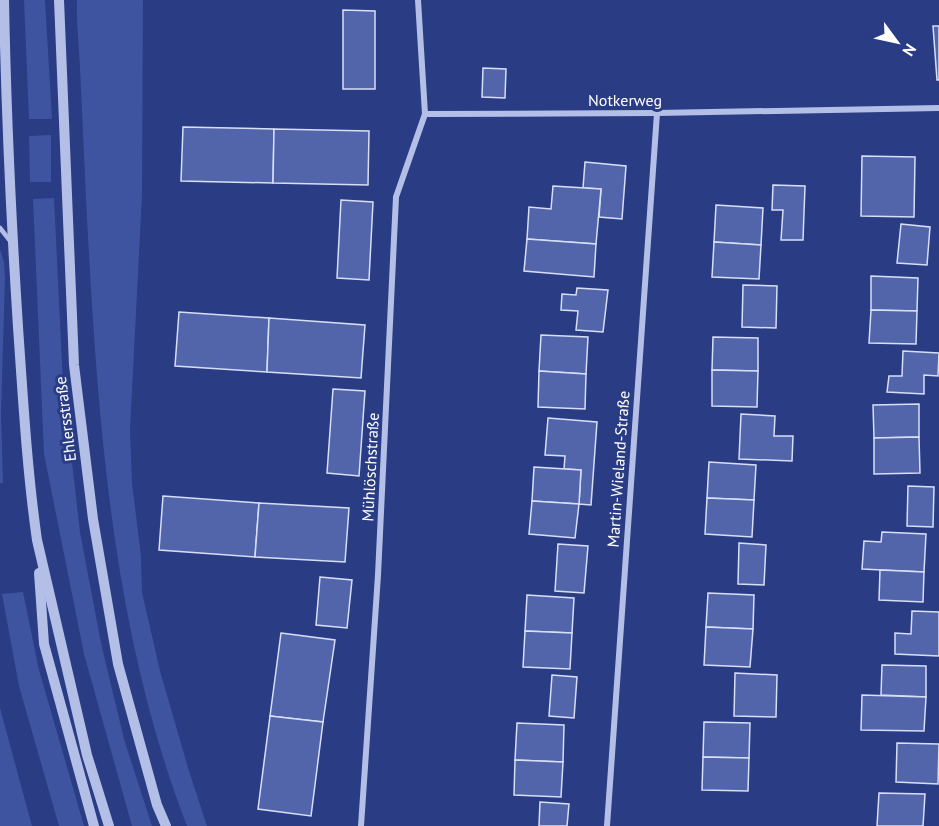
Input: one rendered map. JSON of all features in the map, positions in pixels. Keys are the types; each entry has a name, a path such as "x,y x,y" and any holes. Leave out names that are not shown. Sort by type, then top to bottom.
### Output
{"street":[{"path":"4,0 3,142 44,644 94,826"},
{"name":"Ehlersstraße","path":"59,0 74,365 93,519 118,664 157,805 166,826"},
{"path":"418,0 425,114"},
{"name":"Notkerweg","path":"425,114 939,108"},
{"name":"Martin-Wieland-Straße","path":"607,826 657,113"},
{"name":"Mühlöschstraße","path":"362,826 378,575 396,197 425,114"},
{"path":"37,540 87,755 109,826"}],"lane":[{"path":"0,228 13,244"}],"shaded area":[{"path":"24,0 45,0 52,119 29,119"},
{"path":"77,0 143,0 142,195 130,430 132,483 141,556 142,592 160,671 207,826 187,826 161,751 140,674 124,596 102,437 86,199"},
{"path":"51,135 51,182 30,182 29,136"},
{"path":"54,198 63,383 80,532 101,643 124,739 152,826 132,826 84,654 44,454 33,199"},
{"path":"0,249 5,278 1,413 3,483 0,483"},
{"path":"23,592 39,670 84,826 59,826 19,686 2,594"},
{"path":"0,708 32,826 0,826"}],"building":[{"path":"343,10 375,11 375,89 343,89"},
{"path":"933,26 939,26 939,80 937,80"},
{"path":"483,68 506,69 505,98 482,97"},
{"path":"183,127 274,129 273,183 181,181"},
{"path":"274,129 369,131 368,185 273,183"},
{"path":"862,156 915,157 914,217 861,216"},
{"path":"585,162 626,166 622,219 599,217 601,189 583,188"},
{"path":"773,185 805,186 803,240 781,240 783,210 772,210"},
{"path":"553,186 601,189 596,244 527,239 529,207 551,209"},
{"path":"341,200 373,202 369,280 337,278"},
{"path":"716,205 763,208 761,245 714,242"},
{"path":"901,224 930,227 927,265 897,263"},
{"path":"527,239 596,244 594,277 524,271"},
{"path":"714,242 761,245 759,279 712,277"},
{"path":"871,276 918,278 917,311 871,310"},
{"path":"743,285 777,286 776,328 742,327"},
{"path":"577,288 608,290 603,332 576,330 578,311 561,310 562,294 576,295"},
{"path":"871,310 917,311 916,344 869,343"},
{"path":"179,312 269,318 267,372 175,366"},
{"path":"269,318 365,325 361,378 267,372"},
{"path":"541,335 588,337 586,374 539,371"},
{"path":"713,337 758,338 758,371 712,370"},
{"path":"903,351 939,353 938,376 924,375 924,394 887,392 889,376 902,376"},
{"path":"712,370 758,371 757,407 712,406"},
{"path":"539,371 586,374 585,409 538,407"},
{"path":"333,389 365,391 359,476 327,473"},
{"path":"919,404 919,437 874,438 873,405"},
{"path":"741,414 775,416 774,436 793,436 792,461 739,459"},
{"path":"548,418 597,422 591,505 579,504 581,470 564,469 565,456 545,455"},
{"path":"919,437 920,473 874,474 874,438"},
{"path":"709,462 756,465 754,500 707,498"},
{"path":"534,467 581,470 579,504 532,501"},
{"path":"908,486 934,487 933,527 907,526"},
{"path":"163,496 259,503 255,557 159,550"},
{"path":"707,498 754,500 752,537 705,534"},
{"path":"532,501 579,504 575,538 529,534"},
{"path":"259,503 349,508 345,562 255,557"},
{"path":"882,532 926,534 924,572 862,569 864,541 881,542"},
{"path":"739,543 766,545 764,585 738,584"},
{"path":"558,544 588,546 584,593 555,591"},
{"path":"880,570 924,572 923,602 879,600"},
{"path":"320,577 352,580 347,628 316,625"},
{"path":"708,593 754,595 753,629 706,627"},
{"path":"527,595 574,598 572,633 525,631"},
{"path":"912,611 939,612 939,656 895,654 895,633 911,634"},
{"path":"706,627 753,629 750,667 704,665"},
{"path":"525,631 572,633 570,669 523,667"},
{"path":"281,633 335,640 323,722 270,716"},
{"path":"882,665 926,666 926,697 881,695"},
{"path":"735,673 777,675 776,717 734,716"},
{"path":"552,675 577,677 574,718 549,716"},
{"path":"862,695 926,697 924,731 861,730"},
{"path":"270,716 323,722 311,816 258,809"},
{"path":"704,722 750,723 749,758 703,757"},
{"path":"517,723 564,725 563,762 515,760"},
{"path":"897,743 939,744 938,784 896,782"},
{"path":"703,757 749,758 748,791 702,790"},
{"path":"515,760 563,762 561,797 514,795"},
{"path":"879,793 925,794 923,826 877,826"},
{"path":"540,802 569,804 567,826 539,826"}]}
